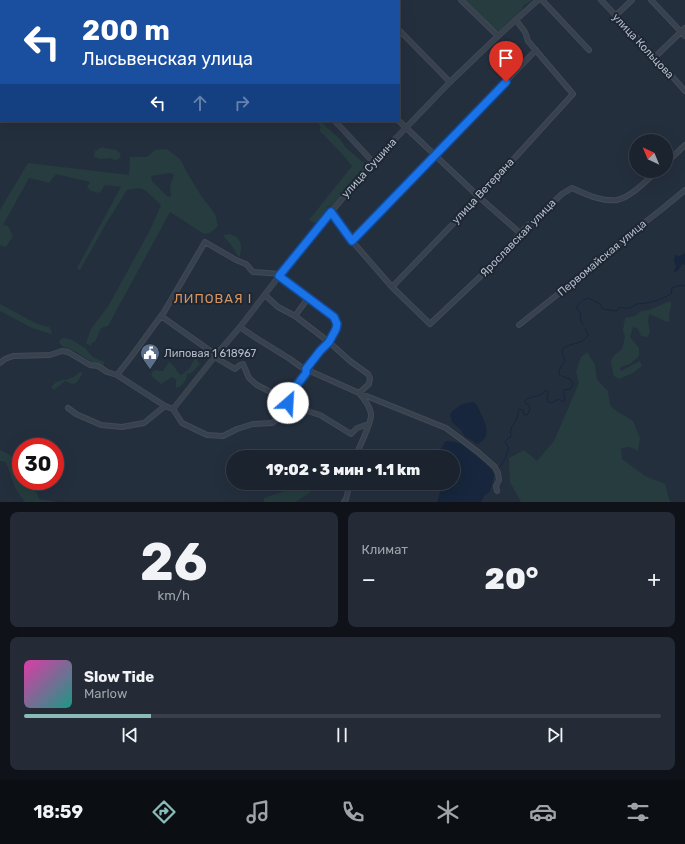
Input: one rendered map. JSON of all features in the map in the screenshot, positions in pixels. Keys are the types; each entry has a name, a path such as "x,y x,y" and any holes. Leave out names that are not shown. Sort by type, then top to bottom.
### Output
{"street":[{"path":"461,0 498,36"},
{"name":"улица Сушина","path":"173,409 373,162 450,82 538,0"},
{"path":"542,0 589,50"},
{"name":"улица Кольцова","path":"601,0 685,91"},
{"path":"615,16 632,0"},
{"path":"651,0 685,36"},
{"path":"352,241 536,50 528,41 525,32 516,20"},
{"path":"654,57 685,28"},
{"path":"400,31 450,82"},
{"name":"улица Ветерана","path":"392,287 479,196 573,94 536,50"},
{"path":"336,122 373,162"},
{"path":"400,122 520,233"},
{"path":"673,156 685,145"},
{"name":"Ярославская улица","path":"392,287 430,324 501,257 520,233 562,194 572,188 602,199 618,200 635,191 649,178"},
{"name":"Первомайская улица","path":"519,325 685,190"},
{"path":"331,212 352,241 392,287"},
{"path":"0,363 13,356 50,355 62,351 68,352 90,365 98,366 107,372 117,375 165,406 173,409 182,423 206,435 223,436 237,429 253,424 272,423 279,418 288,403 288,397 306,373 306,369 329,342 337,324 334,317 280,275 253,272 246,264 236,260 205,242 164,312 117,375"},
{"path":"265,295 278,307 295,316 329,342 350,361 368,374 370,378 369,384 359,393"},
{"path":"295,316 308,298"},
{"path":"161,316 216,355 218,359 235,369 244,364 249,378 257,385 288,401 301,410 320,415 351,434 357,428 369,424"},
{"path":"240,327 301,367 359,393 425,418 446,428 495,467 498,473 496,486 497,491"},
{"path":"358,450 371,415 369,408 359,393"},
{"path":"68,408 76,414 101,425 122,427 144,424 165,406"},
{"path":"344,502 348,490"}],"green space":[{"path":"462,0 532,0 523,6 522,10 499,31 493,29"},
{"path":"319,122 322,122 341,140 345,147 364,163 364,167 331,207 328,206 326,213 315,223 309,220 352,166 319,130 321,127 318,124"},
{"path":"102,147 116,150 121,154 119,159 101,159 94,157 95,151"},
{"path":"167,149 180,159 202,197 215,214 218,226 210,233 204,234 170,212 108,326 101,328 95,342 92,342 91,346 86,343 91,329 109,305 150,230 161,205 145,190 138,188 127,190 80,270 77,268 121,187 105,185 100,193 91,191 87,187 90,182 56,174 49,183 29,178 3,225 8,226 13,236 6,247 0,245 0,210 28,163 129,175 130,157 147,157 155,150","holes":["170,173 174,175 170,186 171,197 167,196 152,181 151,176"]},
{"path":"230,234 240,241 240,257 223,235"},
{"path":"671,302 669,315 670,321 667,322 649,314 648,321 650,332 647,337 641,336 638,329 633,327 630,337 639,348 639,356 630,364 621,367 620,370 621,371 640,361 642,366 633,373 619,379 614,376 611,360 614,355 622,349 625,337 623,330 625,318 635,316 641,311 649,310"},
{"path":"0,304 35,323 49,327 52,332 51,334 32,328 0,311"},
{"path":"64,338 72,340 85,348 93,357 104,362 104,365 102,367 62,346 59,342"},
{"path":"587,352 595,365 597,380 608,391 610,405 615,410 633,421 640,438 638,451 629,447 621,448 622,459 645,476 665,484 670,502 521,502 510,482 509,458 524,450 537,461 554,441 579,383 576,372 581,357"},
{"path":"196,359 200,364 191,373 187,374 184,383 176,388 176,380 172,377 161,384 151,374 154,370 163,371 169,362 181,375 190,368 193,361"},
{"path":"80,372 82,375 76,383 72,384 65,381 54,390 51,387 53,384 72,378"},
{"path":"0,450 12,456 12,479 6,462 0,461"},
{"path":"16,490 36,490 39,499 57,502 25,502"},
{"path":"286,490 309,490 310,493 296,502 264,502 264,498"}],"water":[{"path":"685,253 685,265 682,264 678,270 674,272 676,267 674,260 675,255 679,256"},
{"path":"472,402 478,406 486,427 486,435 484,439 477,444 465,437 461,430 452,422 450,415 451,412 462,404"},
{"path":"446,441 462,444 490,468 494,475 490,491 484,496 481,502 437,502 440,490 460,490 460,450 440,450"}],"waterway":[{"path":"583,325 580,319 581,314 576,307 583,300 589,298 601,305 602,309 617,311 619,307 628,308 636,304 658,300 671,294 672,288 681,285 685,286"},
{"path":"498,469 508,451 509,448 505,442 511,437 511,429 517,418 519,409 523,410 524,415 528,414 530,408 525,401 540,395 546,390 548,393 547,399 549,403 559,399 563,402 565,399 563,390 571,389 573,384 570,379 559,375 560,368 565,361 563,349 585,339 588,335 585,328"}],"place":[{"name":"Липовая 1 618967","path":"150,370"}],"district":[{"name":"ЛИПОВАЯ I","path":"213,298"}],"route":[{"path":"288,403 288,397 306,373 306,369 329,342 337,324 334,317 325,309 279,276 331,212 352,241 506,82"}]}
